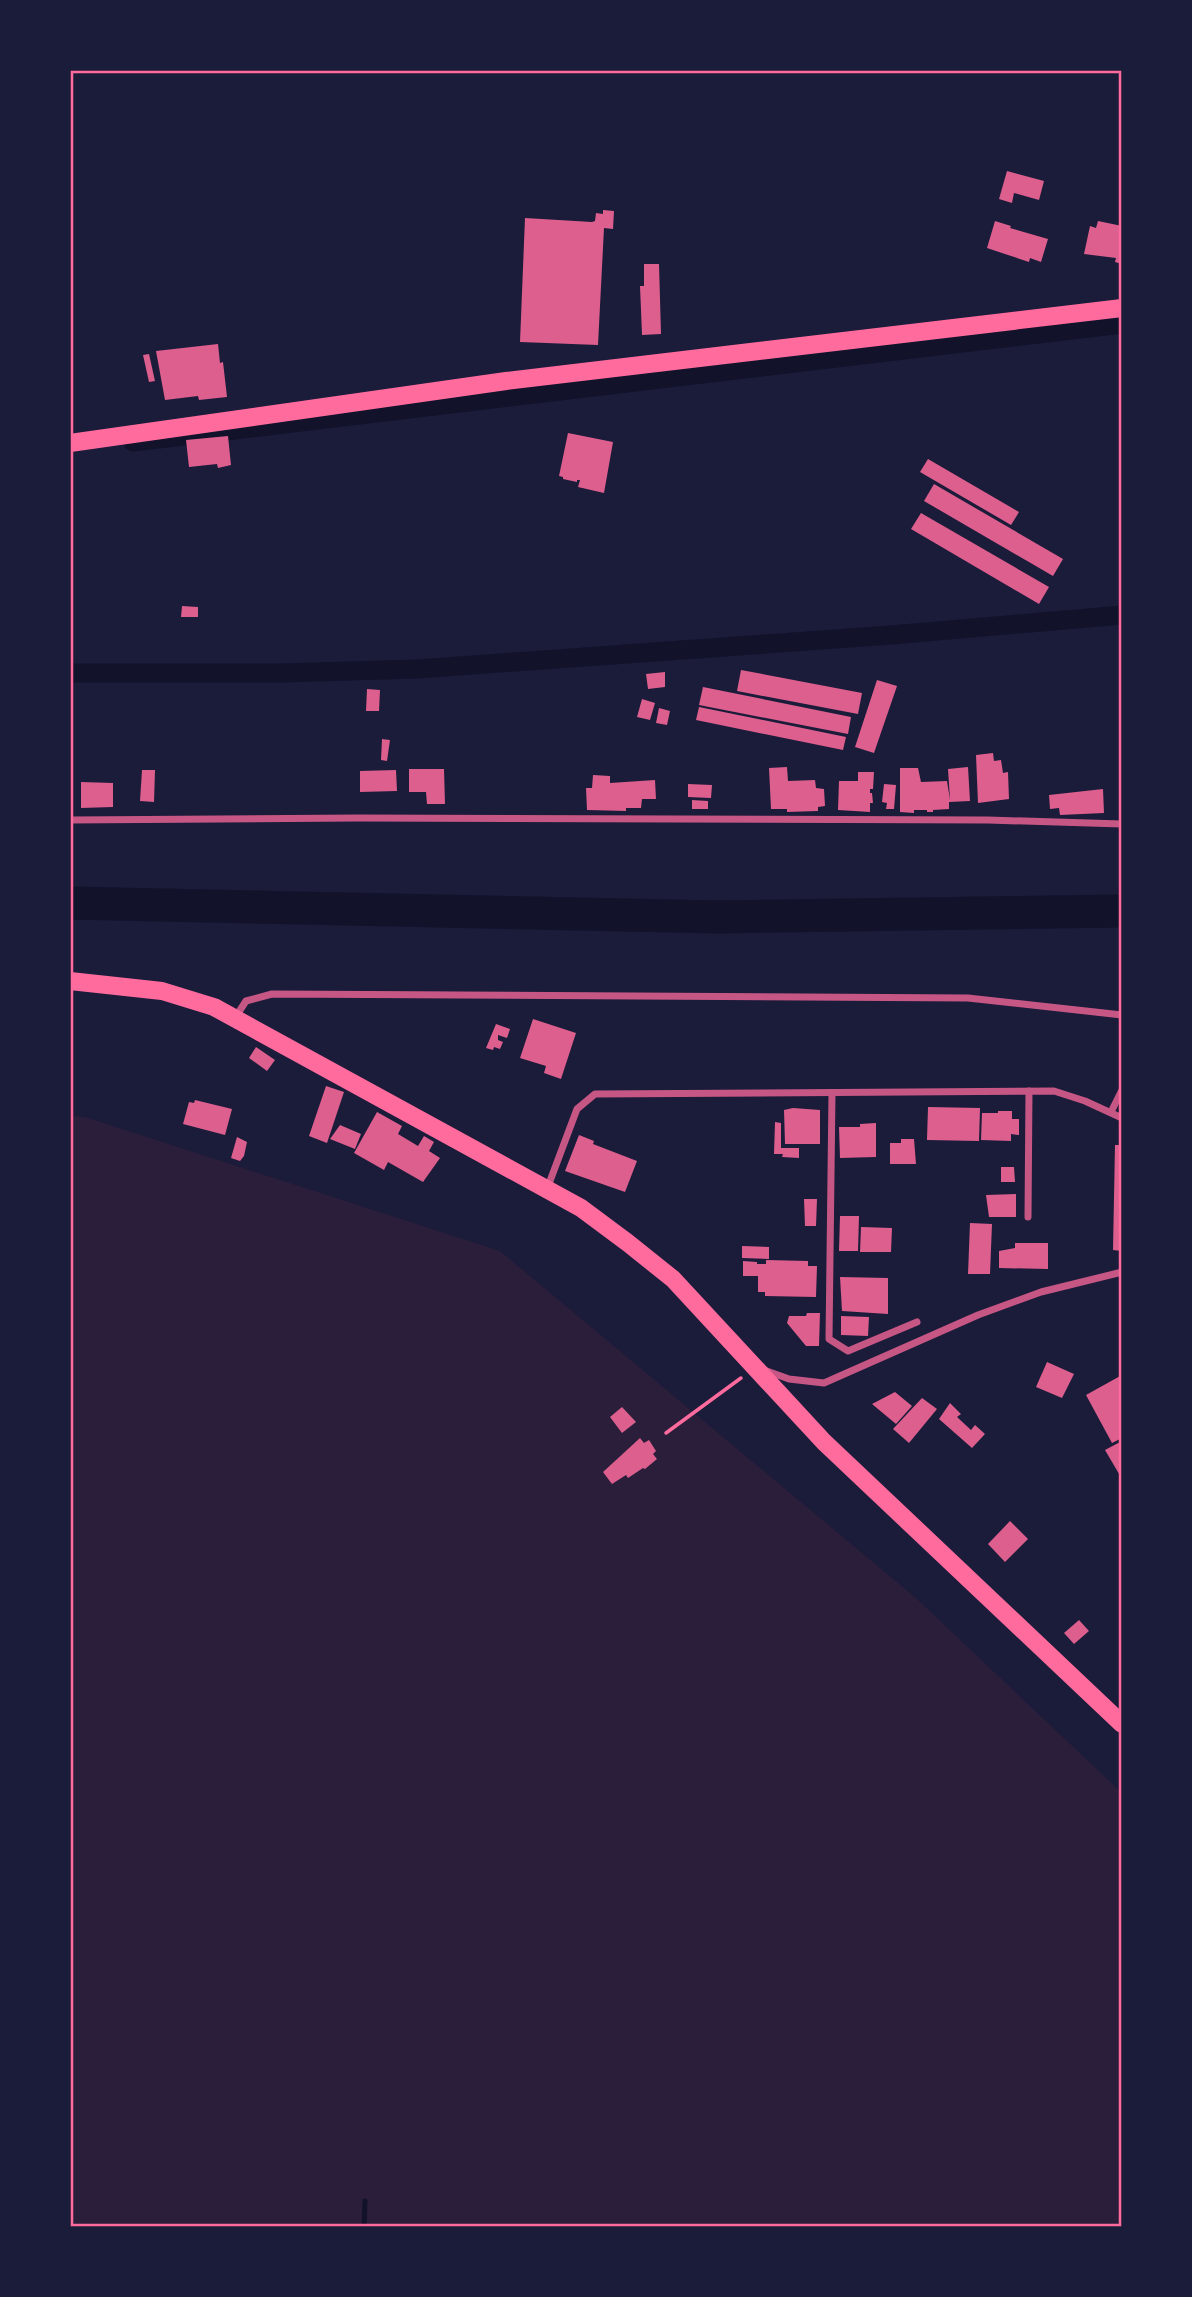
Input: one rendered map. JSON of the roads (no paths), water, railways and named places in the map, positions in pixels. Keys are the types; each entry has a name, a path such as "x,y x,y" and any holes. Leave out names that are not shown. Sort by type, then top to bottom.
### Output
{"main road":[{"path":"70,443 506,381 1122,308"},
{"path":"70,981 162,991 214,1007 581,1208 673,1279 824,1442 1122,1724"}],"street":[{"path":"70,820 988,820 1122,824"},
{"path":"235,1018 246,1001 272,994 968,998 1122,1015"},
{"path":"1111,1112 1122,1090"},
{"path":"1028,1091 1028,1217"},
{"path":"546,1189 577,1109 595,1094 1054,1091 1122,1118"},
{"path":"832,1093 829,1339 848,1352 917,1322"},
{"path":"755,1368 789,1379 824,1383 978,1315 1041,1292 1122,1272"}],"waterway":[{"path":"133,442 1122,324"},
{"path":"70,673 282,673 417,669 891,635 1122,615"},
{"path":"70,903 719,917 1122,911"},
{"path":"364,2227 365,2201"}]}
